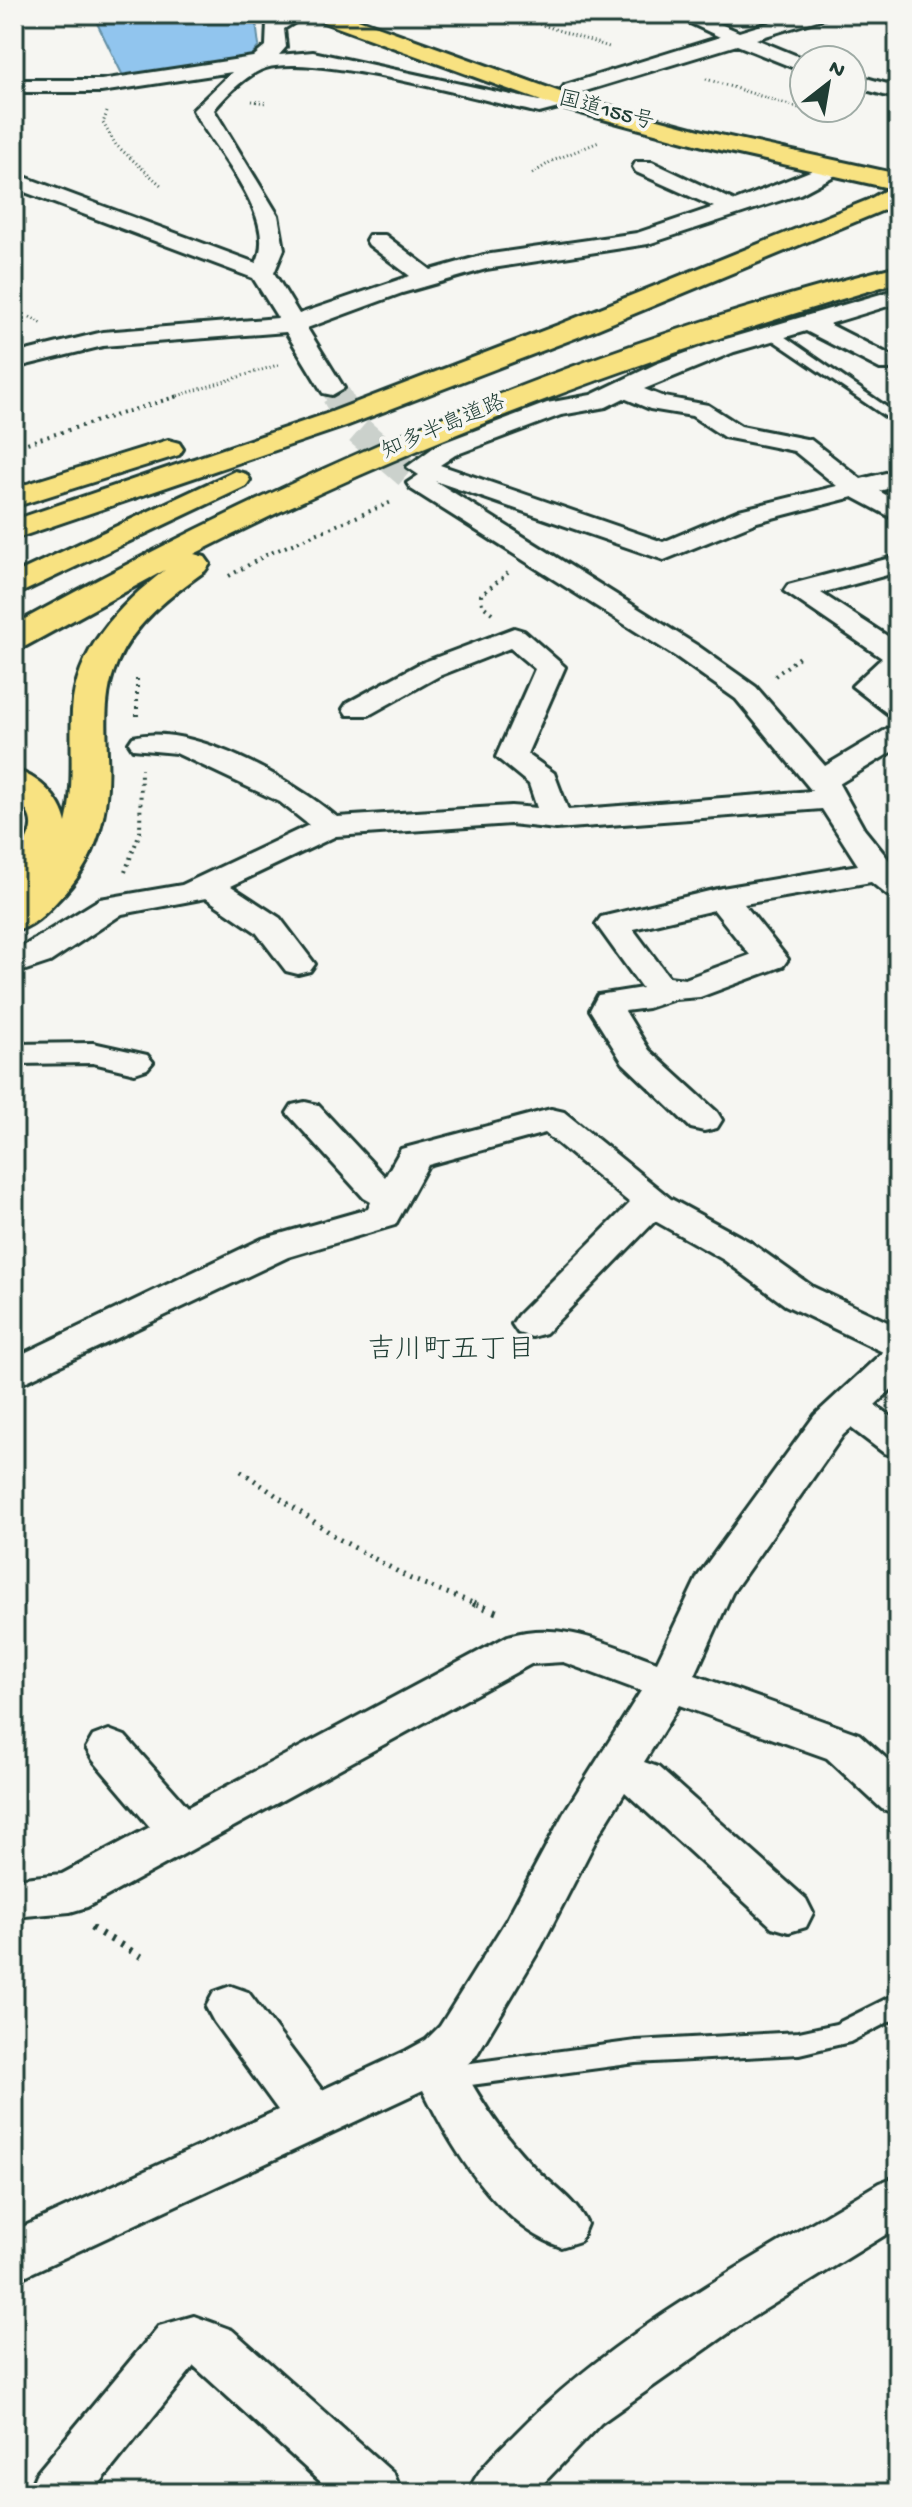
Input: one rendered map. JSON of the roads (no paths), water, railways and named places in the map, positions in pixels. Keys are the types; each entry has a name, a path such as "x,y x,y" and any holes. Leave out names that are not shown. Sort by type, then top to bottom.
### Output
{"highway":[{"name":"国道155号","path":"323,14 643,122 896,181"},
{"name":"国道155号","path":"359,14 568,95 661,116 896,181"},
{"path":"14,498 155,452 316,417 849,204 896,181"},
{"path":"14,530 105,501 423,387 877,205 896,181"},
{"name":"知多半島道路","path":"14,607 220,500 331,449 493,384 639,332 898,254"},
{"name":"知多半島道路","path":"14,639 208,533 436,430 529,392 670,344 898,274"},
{"path":"14,920 55,884 82,839 90,813 89,714 93,683 103,656 118,633 143,604 225,544 412,454 436,430"},
{"path":"14,586 237,479 331,449"},
{"path":"14,781 46,808 51,827 45,847 14,889"}],"street":[{"path":"262,273 273,249 269,222 244,174 212,130 203,110 213,96 262,62 276,47 274,26 298,14"},
{"path":"681,14 788,59"},
{"path":"14,86 101,86 262,62 313,58 539,107 735,37 817,14"},
{"path":"868,85 898,93"},
{"path":"644,167 733,208"},
{"path":"14,361 103,339 295,324 427,278 484,262 640,239 792,189 836,169"},
{"path":"14,180 262,273 332,388"},
{"path":"533,232 565,250"},
{"path":"377,240 427,278"},
{"path":"423,477 446,450 556,408 597,402 665,369 771,333 898,296"},
{"path":"809,323 889,364"},
{"path":"625,390 659,404 699,410 733,432 802,445 856,488 898,513"},
{"path":"423,477 664,552 748,516 898,478"},
{"path":"423,477 538,557 688,652 746,693 826,790 888,880 722,898 613,924 658,986 688,990 771,959 722,898"},
{"path":"898,564 798,591 898,658 867,686 898,707"},
{"path":"358,709 429,670 514,637 550,667 511,757 543,780 556,820"},
{"path":"14,964 38,955 112,906 190,893 330,827 511,815 556,820 826,790 898,735"},
{"path":"144,743 181,744 291,795 330,827"},
{"path":"208,885 268,925 298,964"},
{"path":"671,988 648,998 610,1002 607,1010 635,1056 704,1120"},
{"path":"14,1054 93,1053 135,1062"},
{"path":"305,1113 377,1190 393,1198"},
{"path":"14,1374 275,1248 382,1217 414,1157 551,1120 659,1207 737,1251 799,1296 898,1343"},
{"path":"618,1261 659,1207"},
{"path":"532,1324 659,1207"},
{"path":"14,2257 314,2119 433,2073 466,2029 615,1770 669,1684 713,1587 829,1425 898,1360"},
{"path":"850,1406 898,1443"},
{"path":"14,1898 70,1893 524,1648 565,1646 843,1746 898,1796"},
{"path":"109,1748 195,1826"},
{"path":"158,1766 195,1826"},
{"path":"615,1770 642,1780 789,1913"},
{"path":"231,2007 314,2119"},
{"path":"433,2073 500,2165 537,2208 561,2224"},
{"path":"496,2493 581,2405 724,2306 898,2199"},
{"path":"56,2493 178,2344 194,2341 213,2348 374,2493"}],"lane":[{"path":"771,333 817,359 868,404 898,421"},
{"path":"433,2073 636,2052 799,2043 841,2034 898,2004"}],"water":[{"path":"102,14 255,14 259,46 249,59 123,76 94,17"}],"tunnel":[{"path":"332,388 337,397"},
{"path":"336,395 353,426 408,474"}],"district":[{"name":"吉川町五丁目","path":"451,1351"}]}
